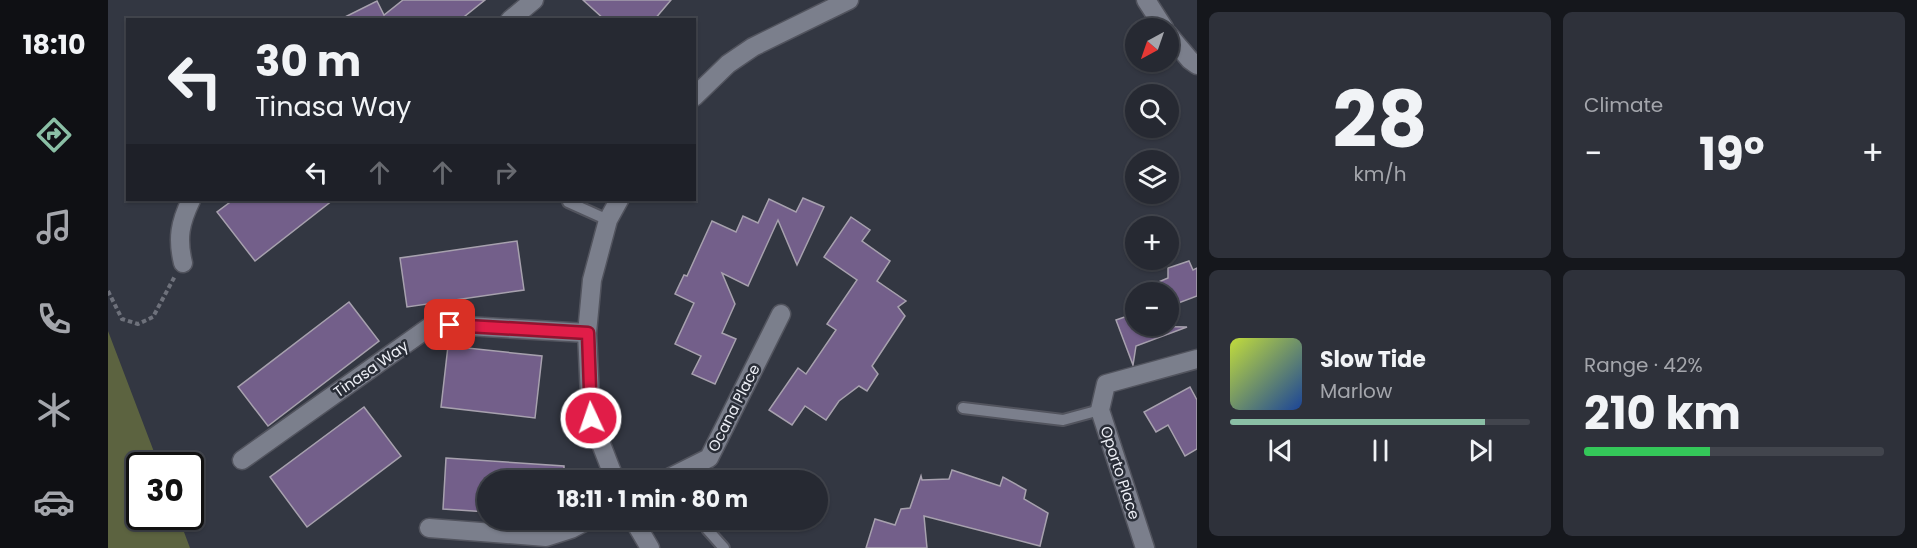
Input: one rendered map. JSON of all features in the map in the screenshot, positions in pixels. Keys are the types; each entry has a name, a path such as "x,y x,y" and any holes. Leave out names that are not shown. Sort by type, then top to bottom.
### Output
{"street":[{"path":"518,17 534,0"},
{"path":"696,95 728,64 753,46 849,0"},
{"path":"1146,0 1158,18"},
{"path":"1179,46 1197,65"},
{"path":"183,262 178,241 181,221 191,201"},
{"path":"611,470 591,418 588,333 592,280 608,220 618,201"},
{"name":"Ocana Place","path":"685,470 709,458 781,314"},
{"name":"Tinasa Way","path":"242,460 428,328 450,325 588,333"},
{"name":"Oporto Place","path":"1145,548 1100,410 1106,384 1197,359"},
{"path":"429,528 546,537 568,530"},
{"path":"639,530 650,548"}],"lane":[{"path":"568,201 608,220"},
{"path":"963,408 1063,420 1100,410"},
{"path":"708,530 724,548"}],"path":[{"path":"108,291 122,319 138,324 153,317 183,262"}],"green space":[{"path":"108,331 154,452 126,452 126,530 183,530 190,548 108,548"}],"building":[{"path":"403,0 485,0 462,18 343,18 377,1 384,15"},
{"path":"583,0 671,0 656,18 603,18"},
{"path":"803,198 824,207 797,265 778,220 748,286 722,273 735,304 722,333 736,339 715,384 692,374 701,356 675,344 694,303 675,294 684,275 687,276 712,221 736,232 743,216 758,223 769,199 796,212"},
{"path":"232,201 332,201 255,261 217,212"},
{"path":"851,217 870,230 862,241 890,261 877,281 906,301 898,307 905,316 872,366 878,374 867,391 859,386 839,401 826,420 805,406 792,425 769,410 798,368 806,374 836,330 827,324 857,280 824,257"},
{"path":"517,241 524,290 407,307 400,258"},
{"path":"1189,261 1193,270 1197,268 1197,296 1179,303 1179,282 1159,282 1168,278 1168,270 1179,270 1179,264"},
{"path":"349,302 379,341 268,426 238,387"},
{"path":"1125,317 1125,336 1163,336 1136,346 1133,365 1116,320"},
{"path":"448,346 542,356 535,418 441,407"},
{"path":"1190,387 1197,400 1197,449 1185,456 1168,425 1156,432 1144,412"},
{"path":"364,407 401,456 307,527 270,477"},
{"path":"446,458 564,466 564,470 477,470 477,511 443,509"},
{"path":"952,470 1000,486 1003,477 1026,490 1024,499 1048,513 1040,546 924,516 927,548 866,548 875,519 895,525 901,509 910,508 921,476 922,480 949,479"}],"route":[{"path":"450,325 588,333 591,418"}]}
